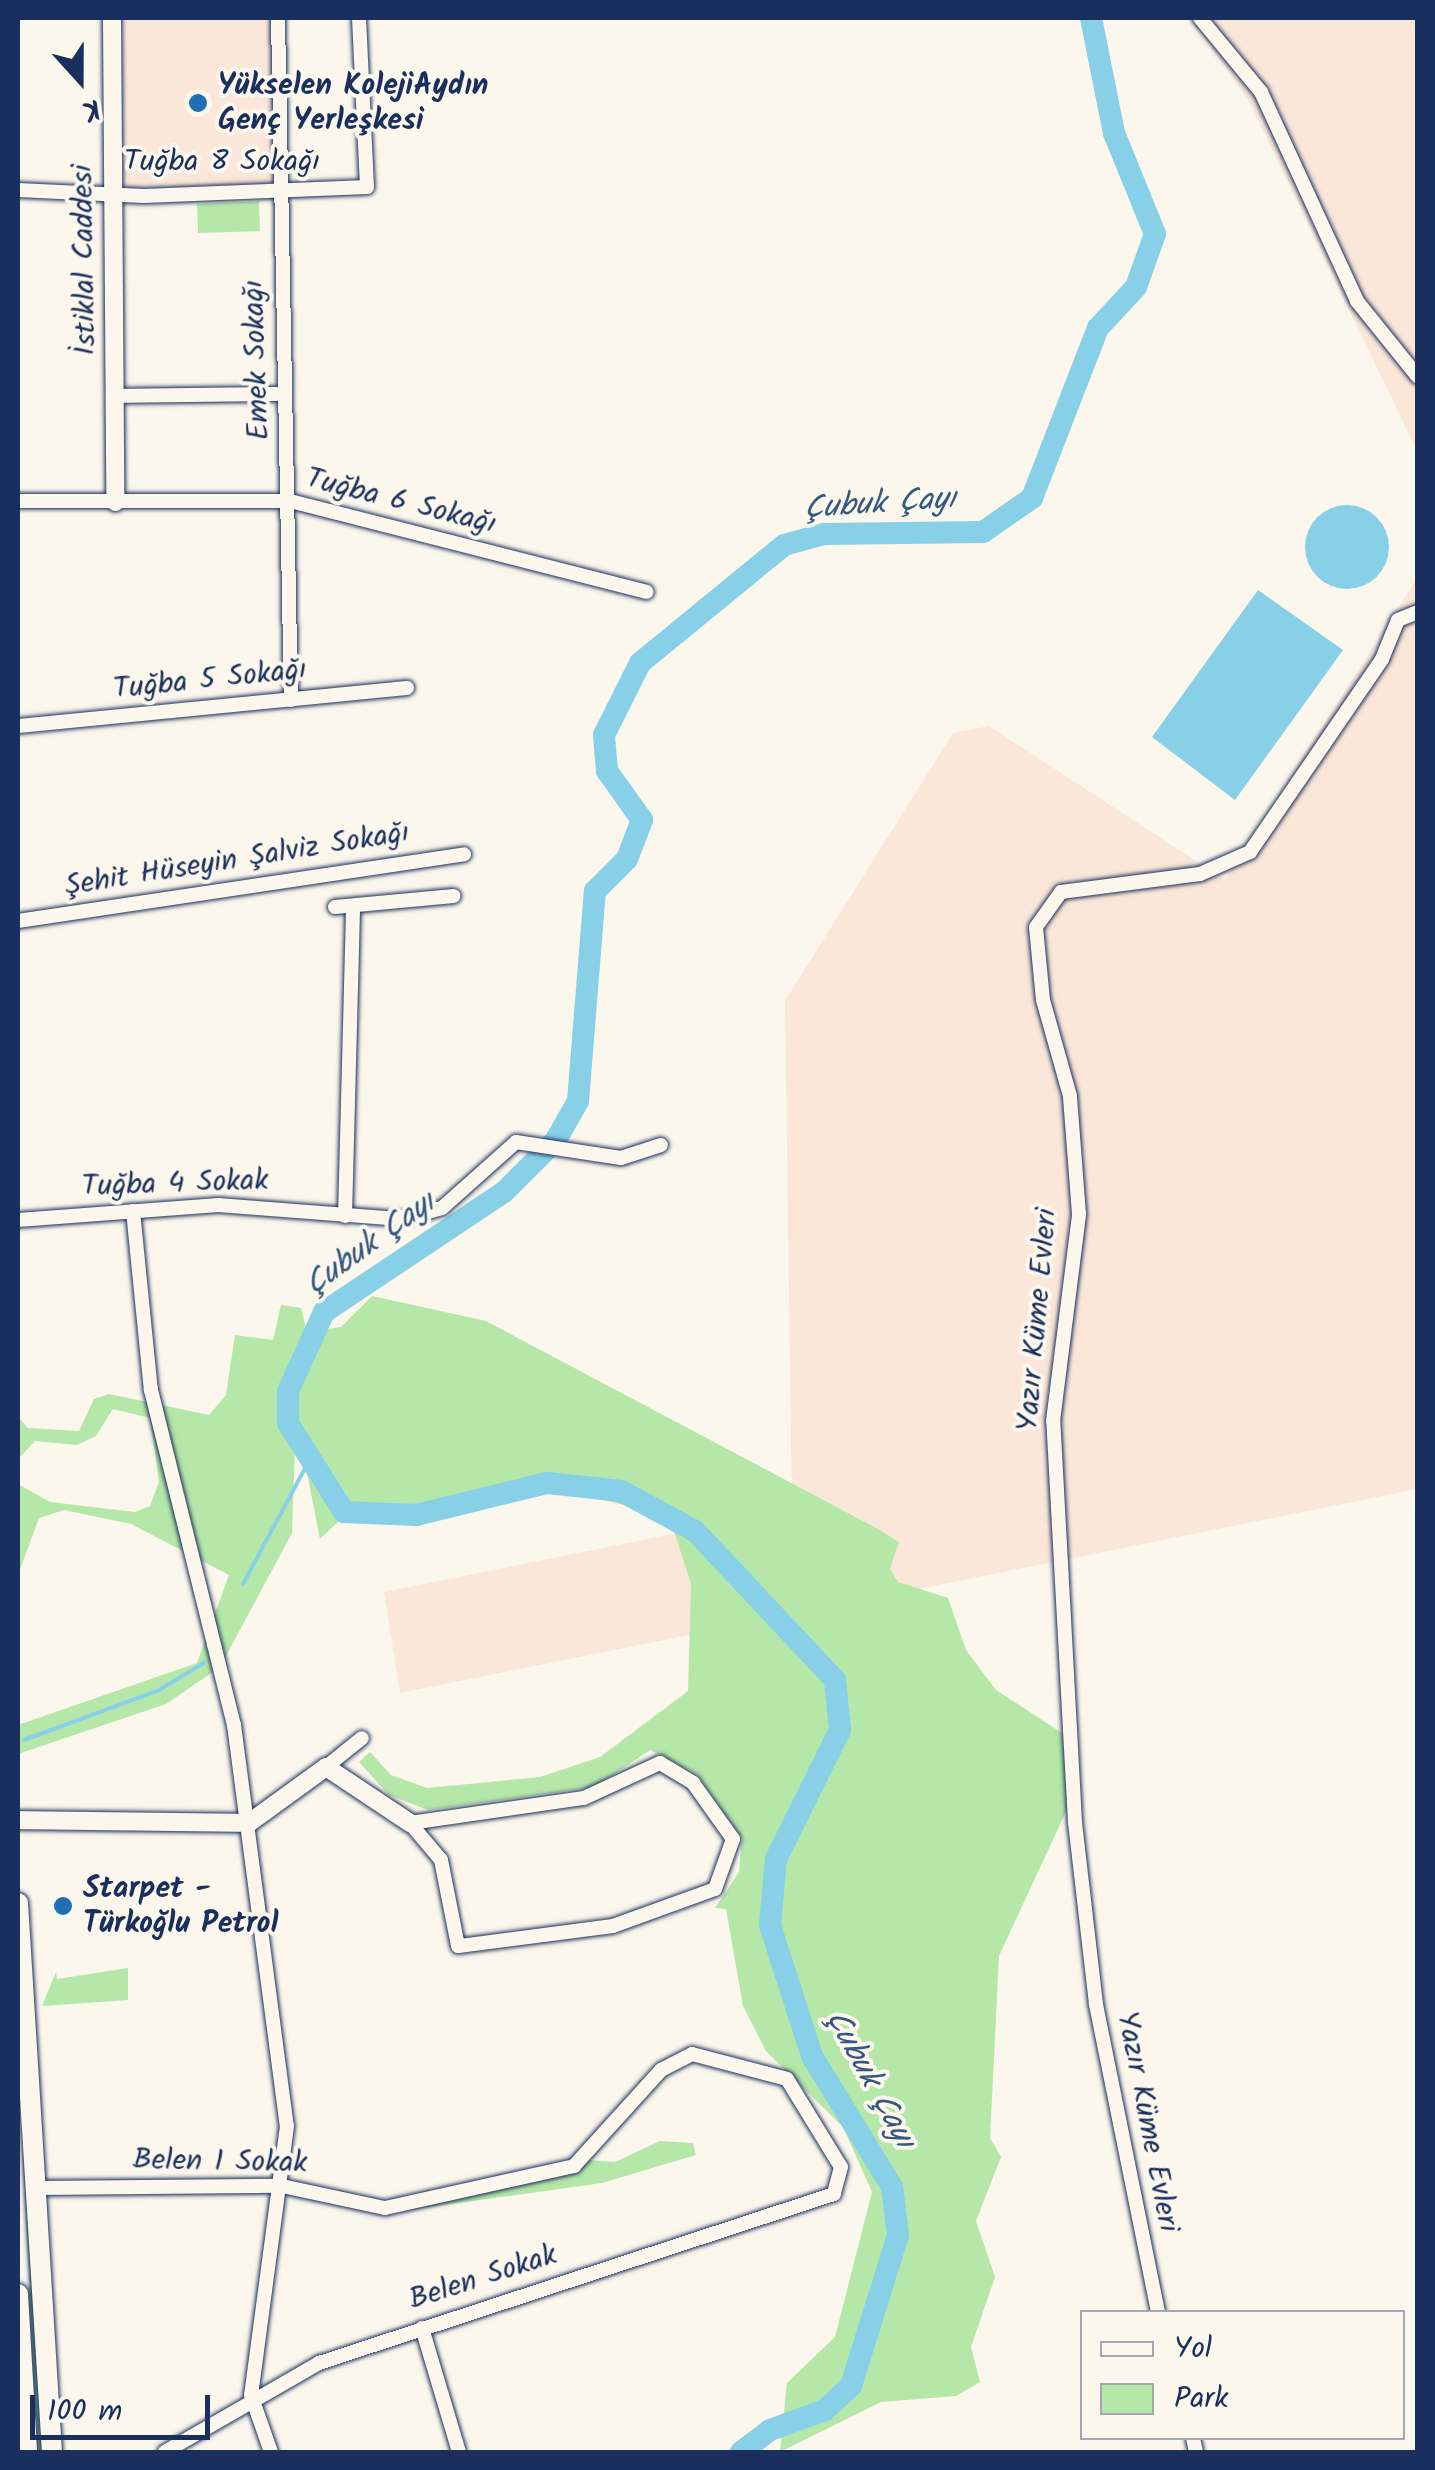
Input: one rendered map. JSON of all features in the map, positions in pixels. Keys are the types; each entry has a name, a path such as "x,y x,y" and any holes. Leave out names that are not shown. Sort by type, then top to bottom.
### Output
{"main road":[{"path":"18,1903 52,2452"},
{"path":"18,2294 22,2451"}],"street":[{"name":"İstiklal Caddesi","path":"112,18 110,190 115,502"},
{"name":"Emek Sokağı","path":"278,18 290,501 284,611 291,700"},
{"name":"Tuğba 8 Sokağı","path":"18,190 280,192 367,187 359,18"},
{"path":"1200,18 1261,92 1357,301 1418,377"},
{"path":"114,396 285,394"},
{"name":"Tuğba 6 Sokağı","path":"18,501 290,501 647,592"},
{"name":"Yazır Küme Evleri","path":"1158,2310 1096,2004 1074,1822 1053,1421 1078,1214 1070,1096 1036,927 1061,892 1200,874 1250,852 1382,659 1398,620 1418,612"},
{"name":"Tuğba 5 Sokağı","path":"18,726 407,688"},
{"name":"Şehit Hüseyin Şalviz Sokağı","path":"18,922 464,854"},
{"path":"335,907 453,896"},
{"path":"344,1216 353,906"},
{"name":"Tuğba 4 Sokak","path":"18,1220 268,1206 344,1216 434,1212 499,1150 543,1144 570,1153 622,1158 661,1145"},
{"path":"134,1211 151,1390 234,1724 286,2126 282,2186 250,2399 271,2452"},
{"path":"18,1820 249,1823 362,1738"},
{"path":"326,1767 410,1823 441,1860 458,1946 613,1926 715,1889 732,1839 693,1783 660,1763 584,1798 410,1823"},
{"name":"Belen 1 Sokak","path":"37,2188 282,2186 385,2208 574,2166 660,2070 711,2056 796,2087 841,2166 834,2194"},
{"name":"Belen Sokak","path":"165,2452 250,2399 319,2363 834,2194"},
{"path":"422,2328 460,2452"}],"shaded area":[{"name":"Yükselen KolejiAydın Genç Yerleşkesi","path":"122,18 271,18 275,188 122,188"},
{"path":"1191,18 1417,18 1417,451 1250,103"},
{"path":"1417,578 1417,1489 400,1693 384,1592 792,1510 785,1001 953,733 989,726 1225,880"}],"green space":[{"path":"259,201 260,231 198,233 197,204"},
{"path":"372,1296 486,1321 899,1542 890,1569 898,1582 948,1598 966,1650 996,1690 1062,1733 1069,1805 999,1956 990,2138 1001,2157 976,2221 995,2277 971,2347 980,2382 956,2396 881,2402 780,2452 787,2383 835,2337 872,2192 843,2127 766,2051 743,2006 726,1909 715,1908 739,1872 742,1838 697,1774 650,1750 595,1787 428,1810 389,1795 359,1762 370,1752 391,1775 427,1788 540,1777 600,1757 688,1691 691,1584 674,1531 646,1510 551,1488 402,1523 340,1520 320,1539 296,1417 292,1533 220,1667 166,1704 18,1754 18,1725 197,1663 229,1575 131,1524 64,1510 39,1518 18,1575 18,1460 20,1485 50,1502 135,1512 150,1506 159,1482 150,1418 113,1409 96,1436 77,1445 35,1441 18,1459 18,1417 28,1428 79,1431 94,1399 109,1394 209,1415 226,1395 235,1335 273,1340 281,1305 301,1308 307,1332 341,1327"},
{"path":"128,1968 128,2000 42,2006 56,1972 57,1979"},
{"path":"18,2055 42,2452 37,2452"},
{"path":"660,2141 693,2143 696,2155 602,2183 409,2210 412,2199 576,2159 615,2162"}],"water":[{"path":"1347,505 1363,508 1377,517 1386,531 1386,563 1377,577 1363,586 1347,589 1331,586 1317,577 1308,563 1305,547 1308,531 1317,517 1331,508"},
{"path":"1258,590 1343,650 1235,800 1152,737"}],"waterway":[{"name":"Çubuk Çayı","path":"741,2452 770,2430 825,2410 851,2386 898,2235 892,2187 812,2056 770,1925 776,1859 840,1730 835,1680 695,1531 621,1491 547,1483 416,1515 344,1512 288,1423 288,1391 324,1312 504,1192 556,1140 578,1101 595,891 627,859 642,820 607,771 604,735 640,663 784,545 824,534 983,532 1032,498 1098,328 1136,287 1155,234 1114,133 1091,18"},
{"path":"243,1584 309,1461"},
{"path":"24,1740 159,1690 204,1663"}],"place":[{"name":"Yükselen KolejiAydın Genç Yerleşkesi","path":"198,103"},
{"name":"Starpet - Türkoğlu Petrol","path":"63,1906"}]}
